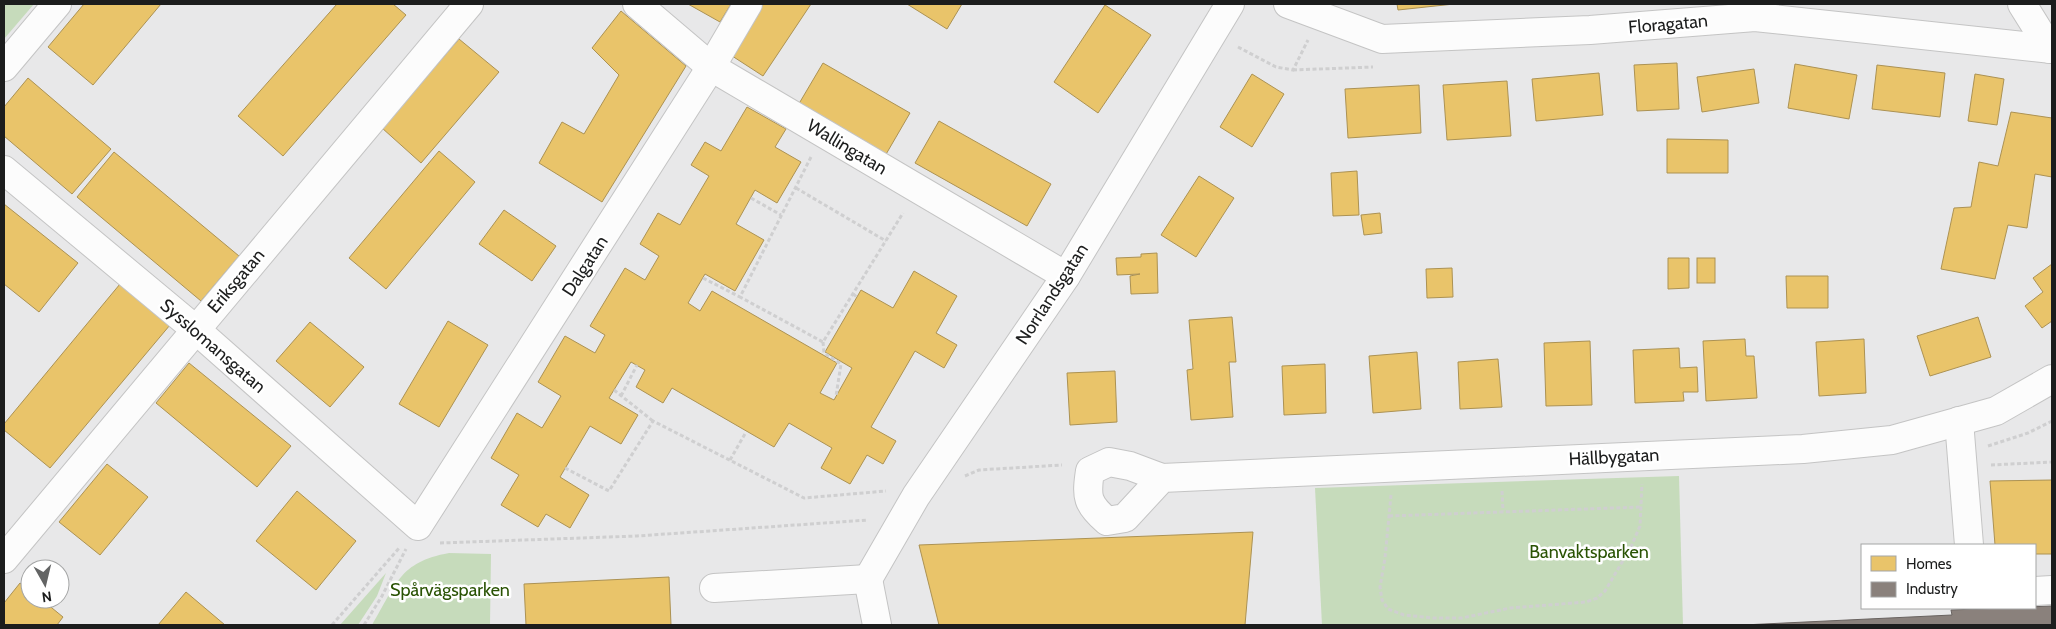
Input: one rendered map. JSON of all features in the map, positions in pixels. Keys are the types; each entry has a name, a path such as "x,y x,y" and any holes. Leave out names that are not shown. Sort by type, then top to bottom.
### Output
{"street":[{"path":"4,67 57,4"},
{"name":"Eriksgatan","path":"4,559 469,4"},
{"name":"Wallingatan","path":"637,4 711,67 1066,276"},
{"name":"Dalgatan","path":"418,526 711,67 748,4"},
{"name":"Norrlandsgatan","path":"868,580 921,488 1066,276 1230,4"},
{"name":"Floragatan","path":"1288,4 1382,39 1590,30 1755,17 2051,49"},
{"path":"2022,4 2051,49"},
{"name":"Sysslomansgatan","path":"4,170 195,329 418,526"},
{"name":"Hällbygatan","path":"1109,462 1130,466 1162,478 1393,466 1803,449 1892,440 1996,411 2052,379"},
{"path":"1959,421 1969,544"},
{"path":"1109,462 1090,471 1087,493 1093,509 1107,521 1124,518 1162,478"},
{"path":"714,588 868,580 877,625"},
{"path":"2036,591 2052,590"}],"path":[{"path":"1293,70 1320,16"},
{"path":"1213,32 1276,67 1293,70 1386,67 1382,39"},
{"path":"740,297 823,133"},
{"path":"796,188 886,241"},
{"path":"836,396 841,364 824,353 823,342 918,189"},
{"path":"751,198 781,215"},
{"path":"702,278 823,342"},
{"path":"853,294 857,297"},
{"path":"621,396 637,365"},
{"path":"614,390 653,421 804,498 921,488"},
{"path":"565,468 609,490 653,421"},
{"path":"730,460 746,432"},
{"path":"1393,466 1385,558 1380,587 1382,600 1388,609 1404,615 1462,618 1510,608 1586,602 1597,598 1605,591 1631,547 1640,526 1643,456"},
{"path":"961,478 979,470 1109,462"},
{"path":"1962,466 2052,462"},
{"path":"1389,516 1641,507"},
{"path":"418,526 433,543 637,536 866,521 875,517"},
{"path":"332,625 418,526"},
{"path":"364,625 382,596 418,526"}],"green space":[{"path":"4,4 34,4 4,39"},
{"name":"Banvaktsparken","path":"1679,476 1683,625 1322,625 1315,488"},
{"name":"Spårvägsparken","path":"449,553 491,554 490,625 372,625 394,587 409,569 419,562"},
{"path":"386,573 377,596 358,625 340,625"}],"building: Homes":[{"path":"84,4 161,4 93,85 48,47"},
{"path":"337,4 393,4 406,15 283,156 238,116"},
{"path":"688,4 731,4 720,22"},
{"path":"758,4 811,4 763,76 726,52"},
{"path":"907,4 962,4 947,29"},
{"path":"1397,4 1454,4 1398,10"},
{"path":"1105,5 1151,35 1098,113 1054,82"},
{"path":"621,11 686,66 602,202 539,163 562,122 584,134 619,75 592,48"},
{"path":"459,39 499,72 421,163 382,128"},
{"path":"823,63 910,113 885,156 797,107"},
{"path":"1677,63 1679,109 1637,111 1634,65"},
{"path":"1795,64 1857,75 1849,119 1788,108"},
{"path":"1877,65 1945,73 1940,117 1872,109"},
{"path":"1754,69 1759,103 1702,112 1697,77"},
{"path":"1599,73 1603,115 1536,121 1532,79"},
{"path":"1252,74 1284,94 1252,147 1220,127"},
{"path":"1975,74 2004,79 1997,125 1968,121"},
{"path":"28,78 111,149 72,194 4,136 4,107"},
{"path":"1507,81 1511,136 1447,140 1443,85"},
{"path":"1419,85 1421,133 1348,138 1345,89"},
{"path":"747,107 786,129 775,147 801,162 777,203 755,190 736,224 764,240 735,291 705,274 688,303 700,311 712,291 837,363 820,393 834,400 852,368 825,352 861,290 893,308 914,271 957,296 936,333 957,345 944,368 915,351 871,427 896,441 883,464 867,455 850,484 821,468 832,448 789,423 774,447 672,388 663,403 636,387 645,370 631,362 609,398 638,415 621,444 590,426 560,477 589,495 570,528 546,514 538,527 501,505 519,475 491,458 517,413 542,428 561,396 538,382 565,336 595,353 605,335 590,326 625,268 645,280 659,256 640,244 658,213 680,225 709,176 691,165 705,142 721,151"},
{"path":"2011,112 2052,118 2052,177 2035,174 2027,228 2008,225 1995,279 1941,269 1954,208 1971,207 1979,162 1998,166"},
{"path":"939,121 1051,184 1027,226 915,163"},
{"path":"1667,139 1728,140 1728,173 1667,173"},
{"path":"439,151 475,182 386,289 349,258"},
{"path":"114,152 239,256 201,301 77,197"},
{"path":"1357,171 1359,215 1333,216 1331,173"},
{"path":"1199,176 1234,198 1196,257 1161,235"},
{"path":"4,204 78,263 39,312 4,284"},
{"path":"504,210 556,246 532,281 479,244"},
{"path":"1380,213 1382,233 1364,235 1361,215"},
{"path":"1157,253 1158,293 1131,294 1130,276 1140,274 1117,275 1116,258 1141,257 1141,254"},
{"path":"1668,258 1689,258 1689,288 1668,289"},
{"path":"1697,258 1715,258 1715,283 1697,283"},
{"path":"2052,264 2052,321 2042,328 2025,306 2043,292 2033,278"},
{"path":"1452,268 1453,297 1427,298 1426,269"},
{"path":"1786,276 1828,276 1828,308 1787,308"},
{"path":"120,284 170,325 50,468 4,430 4,424"},
{"path":"1232,317 1236,362 1229,362 1233,417 1191,420 1187,370 1193,369 1189,320"},
{"path":"1978,317 1991,357 1930,376 1917,336"},
{"path":"448,321 488,345 439,427 399,404"},
{"path":"310,322 364,367 330,407 276,361"},
{"path":"1745,339 1746,356 1754,356 1757,398 1706,401 1703,341"},
{"path":"1864,339 1866,393 1819,396 1816,342"},
{"path":"1590,341 1592,405 1546,406 1544,343"},
{"path":"1679,348 1680,368 1697,367 1698,392 1683,392 1684,401 1635,403 1633,350"},
{"path":"1417,352 1421,409 1373,413 1369,356"},
{"path":"1498,359 1502,407 1460,409 1458,362"},
{"path":"189,363 291,446 257,487 156,403"},
{"path":"1325,364 1326,413 1284,415 1282,366"},
{"path":"1115,371 1117,422 1070,425 1067,373"},
{"path":"107,464 148,497 100,555 59,522"},
{"path":"2052,480 2052,554 2036,554 2036,544 1995,544 1990,481"},
{"path":"297,491 356,541 316,590 256,541"},
{"path":"1253,532 1245,625 939,625 919,545"},
{"path":"669,577 671,625 526,625 524,584"},
{"path":"20,583 20,609 53,609 63,617 57,625 4,625 4,603"},
{"path":"186,592 225,625 158,625"}],"building: Industry":[{"path":"2052,606 2052,625 1743,625 1952,615 1951,610 2036,609 2036,607"}]}
